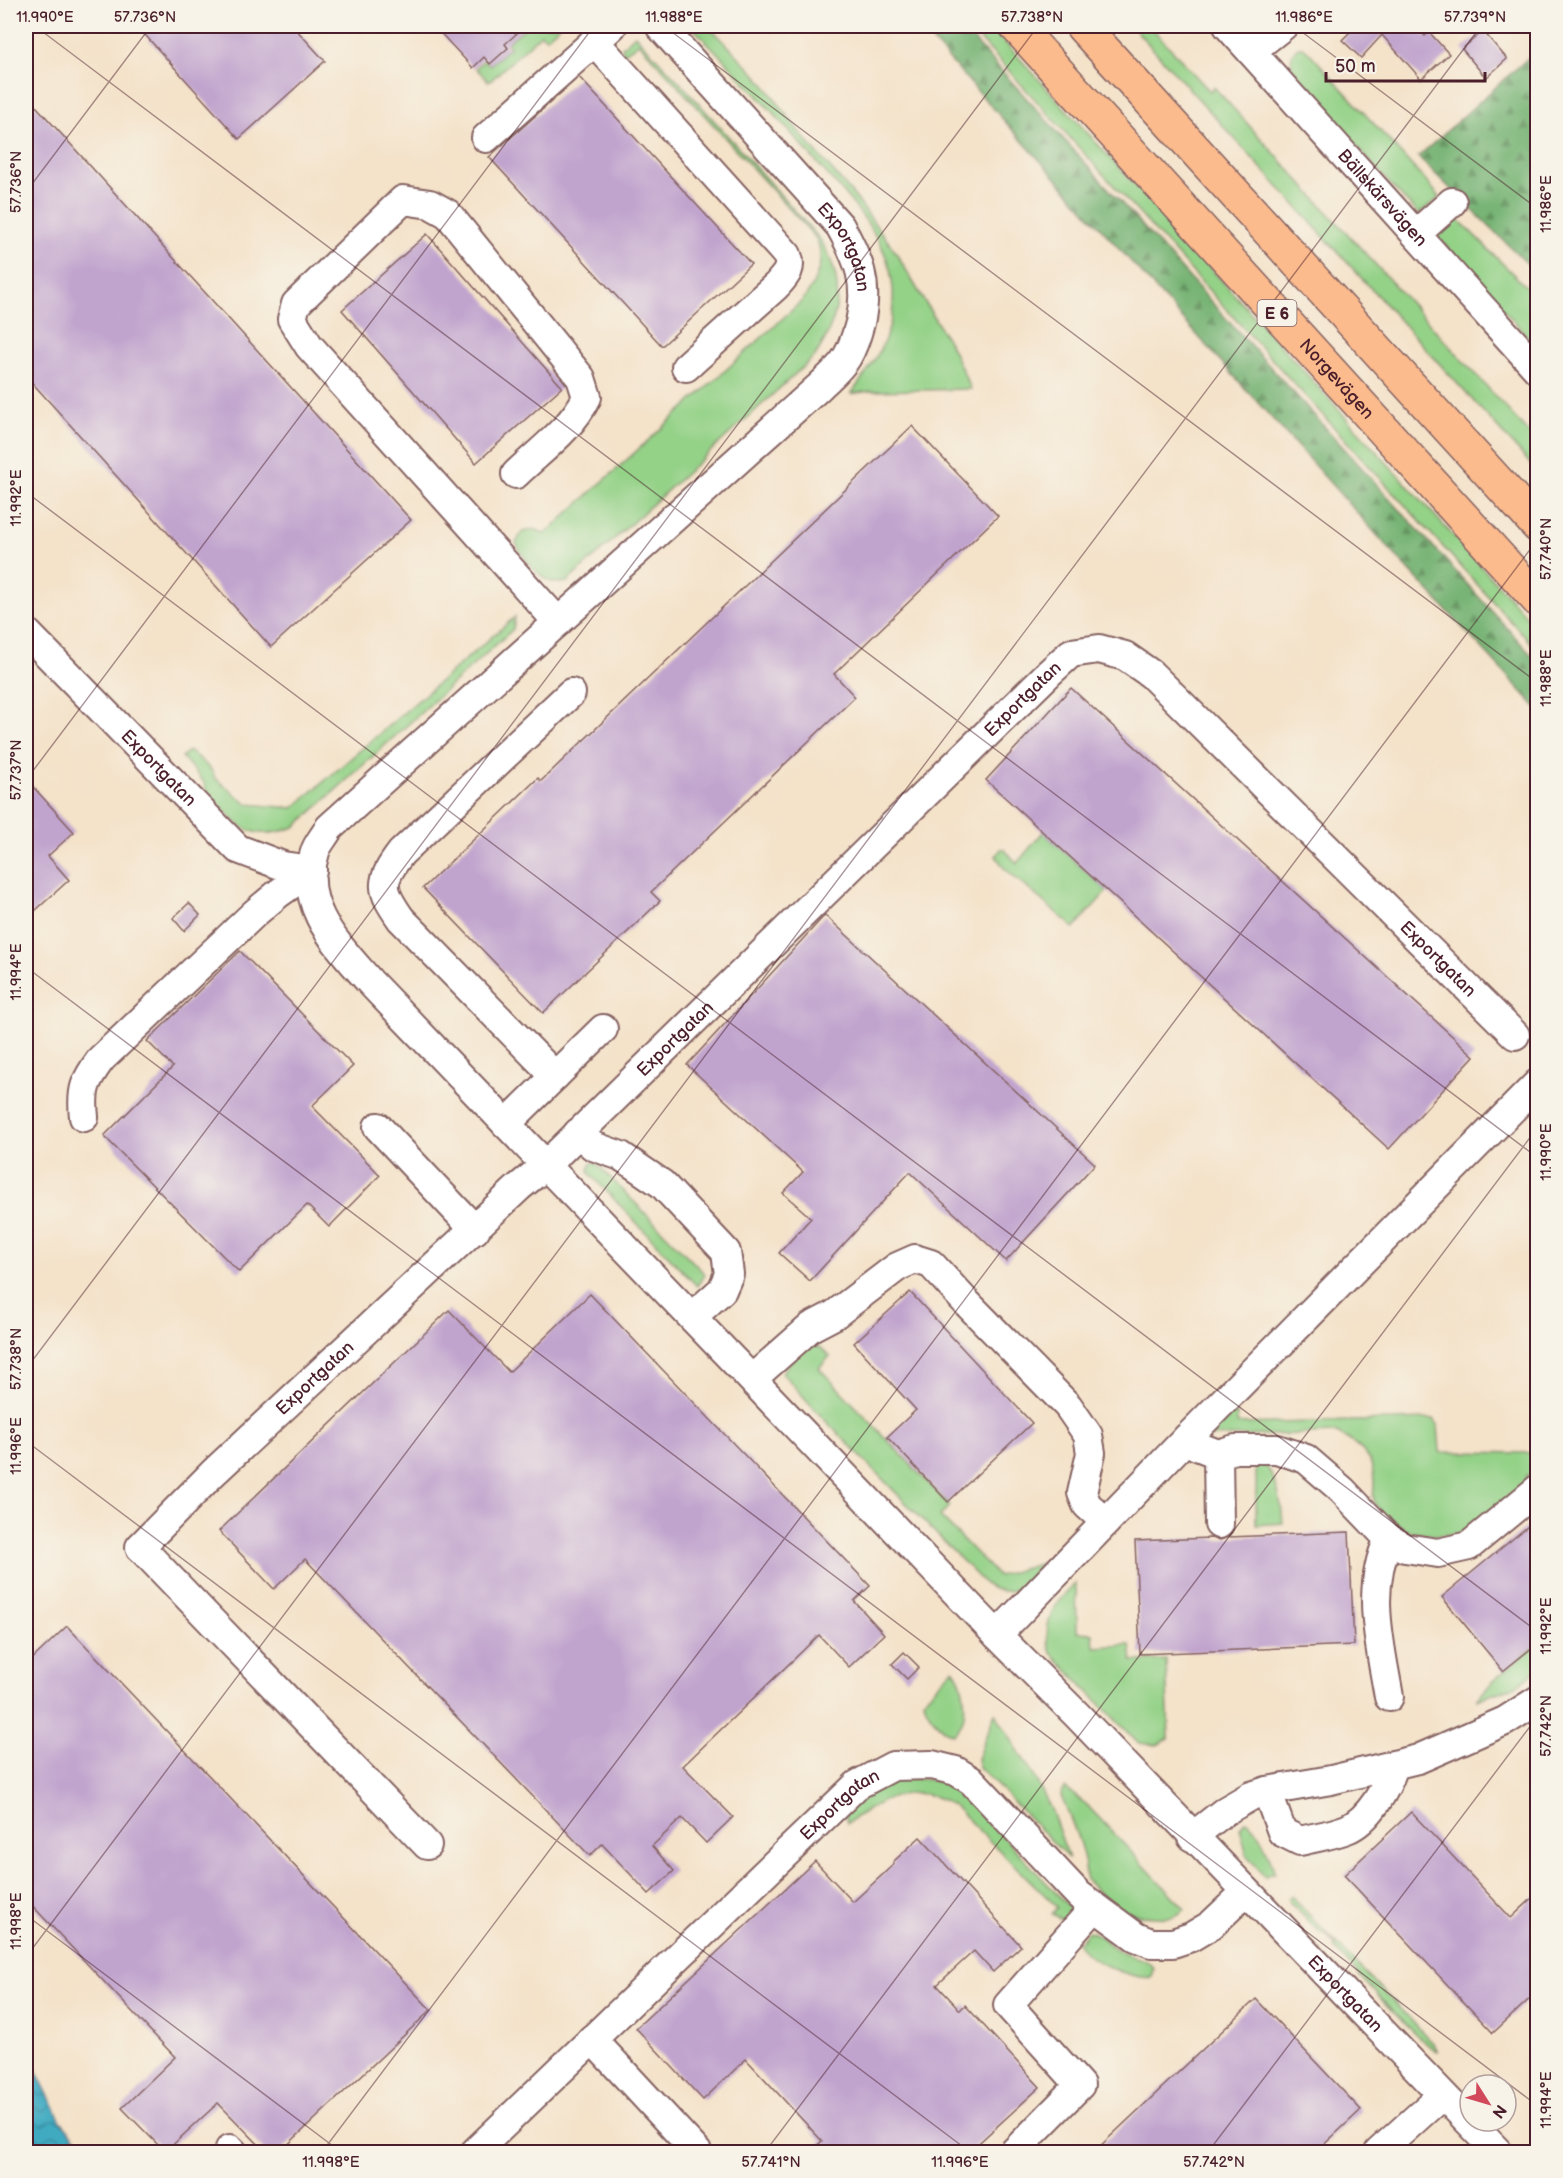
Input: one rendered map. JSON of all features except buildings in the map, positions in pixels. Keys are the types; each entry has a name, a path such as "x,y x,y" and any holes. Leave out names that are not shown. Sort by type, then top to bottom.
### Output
{"highway":[{"name":"Norgevägen","path":"1016,26 1538,600"},
{"name":"E 6","path":"1082,26 1538,526"}],"street":[{"name":"Exportgatan","path":"660,26 840,226 855,252 863,279 864,295 862,311 848,357 839,368 329,828 315,850 312,870 312,892 318,912 329,934 369,982 1498,2152"},
{"name":"Bällskärsvägen","path":"1228,26 1538,370"},
{"path":"1251,51 1283,26"},
{"path":"486,138 603,33 790,262 788,272 776,286 686,367"},
{"path":"516,474 572,422 581,410 587,397 581,378 448,214 430,204 403,200 296,304 292,318 309,346 558,622"},
{"path":"1416,234 1452,202"},
{"name":"Exportgatan","path":"26,632 238,849 284,866 312,870"},
{"name":"Exportgatan","path":"428,1845 140,1547 213,1473 519,1187 546,1165 1071,653 1099,649 1125,656 1151,674 1515,1035"},
{"path":"555,1076 401,919 388,902 384,882 389,868 401,853 571,693"},
{"path":"84,1117 82,1095 84,1086 87,1077 101,1059 255,913 279,892 312,870"},
{"path":"506,1124 603,1029"},
{"path":"997,1635 1187,1438 1538,1083"},
{"path":"378,1127 475,1230"},
{"path":"578,1133 593,1146 621,1156 662,1184 726,1252 729,1274 722,1290 692,1317"},
{"path":"752,1379 811,1327 834,1315 897,1267 915,1259 932,1264 1068,1406 1088,1435 1091,1453 1082,1493 1087,1505 1106,1522"},
{"path":"1187,1438 1197,1446 1218,1454 1235,1449 1277,1449 1306,1459 1342,1490 1389,1539 1406,1548 1438,1553 1468,1546 1538,1489"},
{"path":"1218,1454 1219,1524"},
{"path":"1389,1539 1380,1558 1375,1608 1389,1697"},
{"path":"1192,1837 1225,1811 1251,1796 1418,1759 1505,1721 1538,1700"},
{"name":"Exportgatan","path":"475,2152 857,1785 893,1766 932,1765 956,1771 972,1781 1079,1895 1136,1937 1151,1943 1173,1943 1191,1937 1211,1925 1246,1892"},
{"path":"1267,1791 1282,1832 1300,1841 1349,1828 1360,1820 1374,1806 1390,1781 1394,1765"},
{"path":"1014,2152 1080,2085 1008,2005 1095,1907"},
{"path":"592,2039 697,2152"},
{"path":"1395,2147 1442,2095"}],"green space":[{"path":"527,26 560,26 546,38 541,34 489,82 476,68 484,60 490,65 510,47 507,43"},
{"path":"691,26 709,26 763,82 799,132 855,197 895,251 952,348 971,389 870,391 851,394 877,355 889,328 893,298 891,274 884,253 874,233 850,200 753,90"},
{"path":"919,26 961,26 1537,661 1537,708 1386,545"},
{"path":"968,26 990,26 1023,62 1537,628 1537,650"},
{"path":"1132,26 1150,26 1210,91 1214,87 1537,442 1537,471"},
{"path":"635,35 819,238 834,268 837,283 835,312 831,326 815,356 567,582 556,583 541,576 522,554 516,543 522,532 535,529 545,534 803,300 816,278 820,261 815,237 639,43 623,54 622,47"},
{"path":"1298,47 1303,47 1308,51 1440,197 1419,214 1398,193 1296,77 1291,61"},
{"path":"1537,50 1537,273 1418,157"},
{"path":"1455,216 1537,296 1537,347 1437,236 1436,233"},
{"path":"515,617 513,629 295,827 264,833 244,828 206,790 204,782 182,757 188,751 201,760 212,771 215,778 247,804 293,808"},
{"path":"1043,832 1107,891 1074,928 1004,868 996,856 1001,849 1004,849 1017,863"},
{"path":"595,1162 705,1274 697,1286 590,1174 591,1163"},
{"path":"814,1345 830,1356 819,1368 950,1506 940,1516 998,1576 1050,1561 1037,1575 1014,1590 996,1590 986,1585 821,1416 782,1373 796,1356"},
{"path":"1232,1414 1237,1414 1237,1424 1433,1419 1438,1426 1440,1452 1537,1453 1537,1473 1526,1476 1527,1481 1469,1529 1454,1534 1429,1535 1404,1528 1383,1514 1375,1504 1373,1497 1374,1475 1369,1460 1360,1448 1346,1438 1337,1433 1208,1437"},
{"path":"1251,1462 1264,1463 1273,1477 1280,1499 1283,1523 1256,1525 1256,1464"},
{"path":"1076,1583 1077,1632 1093,1633 1094,1647 1130,1645 1132,1661 1166,1660 1169,1739 1157,1745 1138,1743 1051,1653 1047,1633 1051,1614 1068,1590"},
{"path":"1537,1645 1537,1670 1516,1686 1476,1700 1496,1678"},
{"path":"953,1669 961,1684 965,1703 962,1722 952,1734 933,1720 924,1699"},
{"path":"995,1713 1034,1776 1051,1809 1069,1859 979,1767 977,1759"},
{"path":"913,1778 944,1782 964,1795 1074,1912 1064,1921 1052,1914 1057,1907 955,1807 940,1799 926,1794 900,1795 874,1806 847,1823 845,1815 855,1802 891,1779"},
{"path":"1065,1788 1086,1804 1185,1909 1175,1916 1167,1917 1134,1914 1109,1901 1093,1888 1086,1880 1084,1858 1061,1796"},
{"path":"1245,1821 1255,1829 1275,1873 1270,1873 1265,1877 1247,1855 1240,1828"},
{"path":"1291,1896 1434,2044 1438,2051 1417,2036 1386,2005 1335,1949 1336,1945 1325,1933 1321,1933 1290,1903 1287,1898"},
{"path":"1088,1931 1125,1954 1151,1965 1153,1969 1151,1977 1123,1973 1100,1963 1078,1944"}],"water":[{"path":"26,2050 61,2121 88,2152 26,2152"}]}
